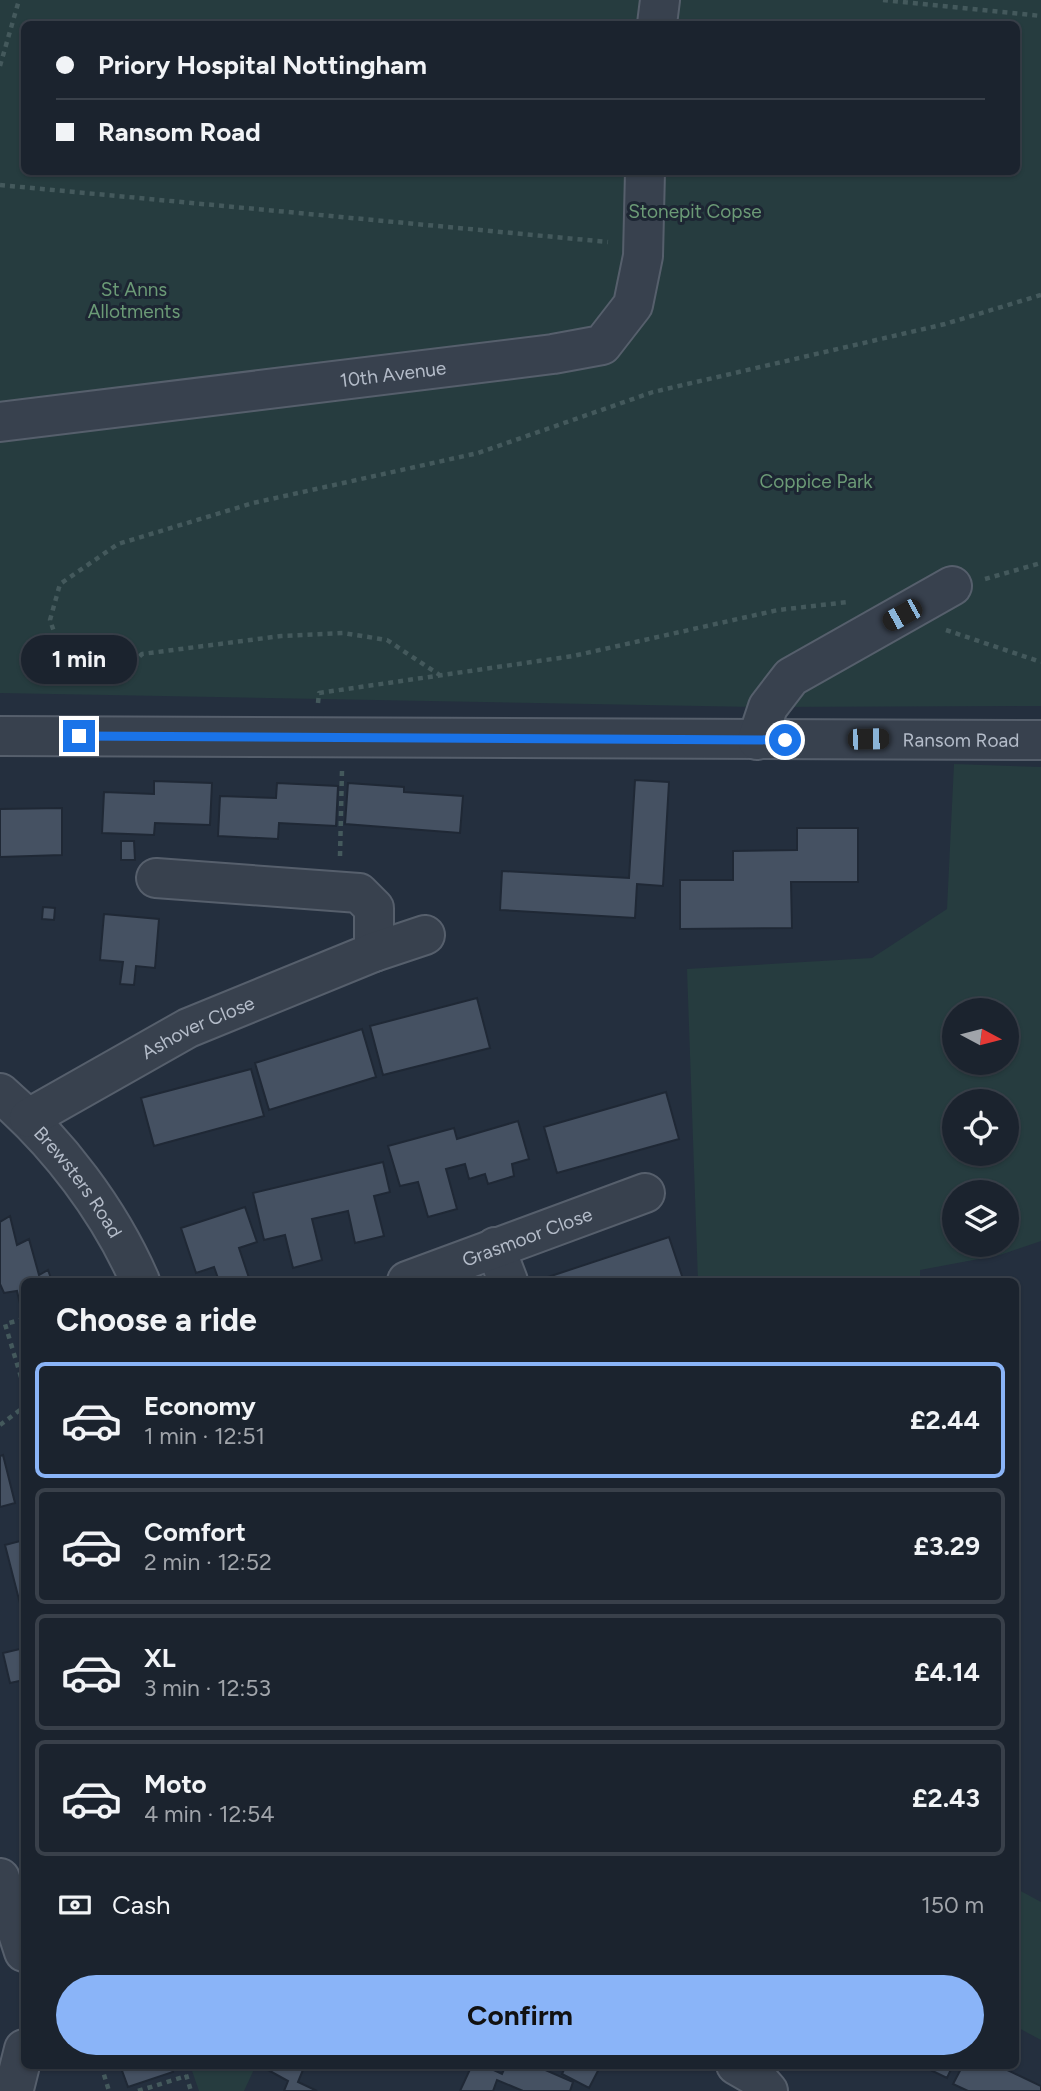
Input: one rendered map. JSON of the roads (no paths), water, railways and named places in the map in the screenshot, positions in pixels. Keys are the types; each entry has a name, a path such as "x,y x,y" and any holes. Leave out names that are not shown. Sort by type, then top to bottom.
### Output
{"street":[{"path":"657,21 660,0"},
{"name":"10th Avenue","path":"0,422 553,354 603,345 633,305 643,247 645,175"},
{"path":"757,740 768,707 791,677 952,586"},
{"name":"Ransom Road","path":"0,736 1041,740"},
{"path":"156,878 359,893 374,908 374,952"},
{"name":"Ashover Close","path":"29,1118 187,1028 374,952 425,936"},
{"name":"Brewsters Road","path":"0,1093 29,1118 90,1192 138,1278"},
{"name":"Grasmoor Close","path":"424,1278 501,1264 645,1193"},
{"path":"0,1878 21,1943"},
{"path":"11,2088 21,2058"},
{"path":"743,2069 755,2076 768,2091"}],"park label":[{"name":"Stonepit Copse","path":"695,211"},
{"name":"St Anns Allotments","path":"134,300"},
{"name":"Coppice Park","path":"816,481"}]}
